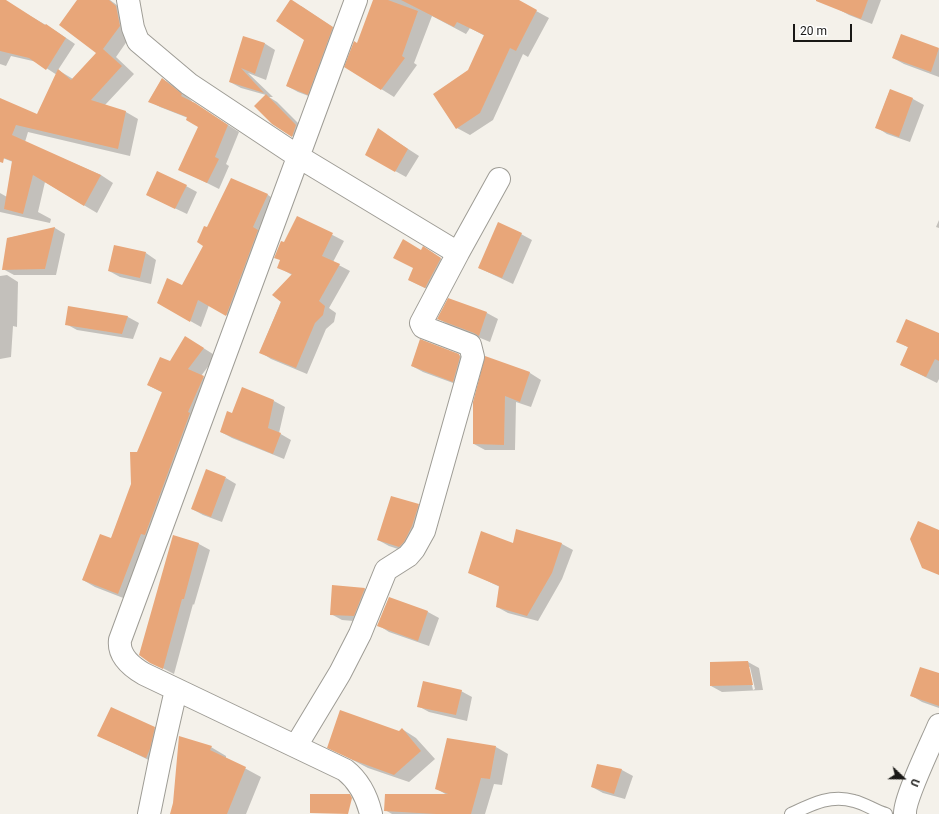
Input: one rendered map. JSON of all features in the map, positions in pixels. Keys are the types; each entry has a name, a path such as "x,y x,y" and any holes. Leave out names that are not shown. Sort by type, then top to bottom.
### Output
{"street":[{"path":"128,0 133,28 138,41 189,84 299,156 458,253"},
{"path":"356,0 120,640 121,652 134,668 176,690 345,770 358,782 368,803 370,814"},
{"path":"296,746 340,673 360,634 386,570 408,556 414,549 424,531 473,357 470,345 423,327 421,323 499,179"},
{"path":"149,814 176,690"},
{"path":"905,814 912,790 939,725"}],"lane":[{"path":"791,814 815,803 830,799 842,799 854,800 886,814"}],"building":[{"path":"0,0 6,0 66,38 46,70 29,58 0,51"},
{"path":"77,0 109,0 116,6 120,26 103,49 122,66 91,100 126,111 118,149 16,125 12,135 101,175 84,206 33,175 23,214 4,209 12,161 4,158 3,163 0,162 0,98 37,114 58,69 71,80 96,53 59,25"},
{"path":"290,0 333,27 308,95 286,86 304,40 276,21"},
{"path":"373,0 388,0 418,11 402,56 405,58 381,90 344,67 354,41 357,43"},
{"path":"401,0 519,0 537,10 516,51 510,48 480,113 456,129 433,94 468,70 484,35 457,22 454,27"},
{"path":"816,0 868,0 861,19"},
{"path":"901,34 939,48 931,72 892,58"},
{"path":"243,36 265,43 255,74 241,68 264,93 229,82"},
{"path":"162,78 182,94 181,96 195,103 228,125 215,157 219,159 207,183 178,170 198,127 186,120 187,117 148,102"},
{"path":"890,89 913,98 899,137 875,128"},
{"path":"266,94 296,125 292,137 272,124 254,106"},
{"path":"378,128 408,149 395,172 365,155"},
{"path":"157,171 187,185 175,209 146,195"},
{"path":"231,178 268,194 253,227 258,230 226,316 198,300 190,322 157,303 167,278 182,285 203,246 197,242 204,226 207,227"},
{"path":"297,216 333,233 322,256 340,264 319,301 325,306 323,315 315,323 296,368 259,353 281,302 272,295 292,274 277,268 280,260 274,258 281,241 284,242"},
{"path":"498,222 522,233 502,278 478,268"},
{"path":"55,227 45,269 2,270 7,238"},
{"path":"403,239 421,250 423,246 441,258 425,288 408,280 413,268 393,258"},
{"path":"114,245 146,252 140,278 108,271"},
{"path":"448,298 487,312 479,336 437,319"},
{"path":"68,306 128,316 122,334 65,325"},
{"path":"906,319 939,333 939,361 935,359 926,377 900,365 908,347 896,342"},
{"path":"185,336 204,348 188,369 204,376 188,412 190,413 145,535 141,534 118,594 82,580 100,534 111,538 131,484 130,452 137,452 162,392 147,385 160,357 170,361"},
{"path":"420,339 459,354 460,357 453,382 411,366"},
{"path":"485,356 530,372 520,402 505,396 504,445 473,444 473,402"},
{"path":"242,387 274,400 268,428 281,433 273,454 220,432 227,411 232,413"},
{"path":"206,469 226,477 211,517 191,509"},
{"path":"391,496 419,504 412,526 404,542 399,547 377,540"},
{"path":"918,521 939,530 939,575 922,568 910,539"},
{"path":"516,529 562,543 552,573 527,616 496,607 499,586 468,573 481,531 513,543"},
{"path":"173,535 199,543 163,669 150,663 139,655"},
{"path":"332,585 365,588 354,616 330,615"},
{"path":"389,597 428,611 418,641 377,626"},
{"path":"748,661 753,685 710,686 710,662"},
{"path":"920,667 939,673 939,706 910,696"},
{"path":"423,681 462,690 456,715 417,707"},
{"path":"111,707 155,727 150,749 146,758 97,736"},
{"path":"340,710 399,731 402,728 421,751 394,775 353,760 327,748"},
{"path":"179,736 212,746 210,750 246,767 227,814 170,814 173,803"},
{"path":"447,738 496,746 490,779 481,778 471,814 436,814 384,811 385,794 448,794 435,789"},
{"path":"597,764 622,769 614,794 591,787"},
{"path":"310,794 350,794 352,798 348,814 310,813"}]}
